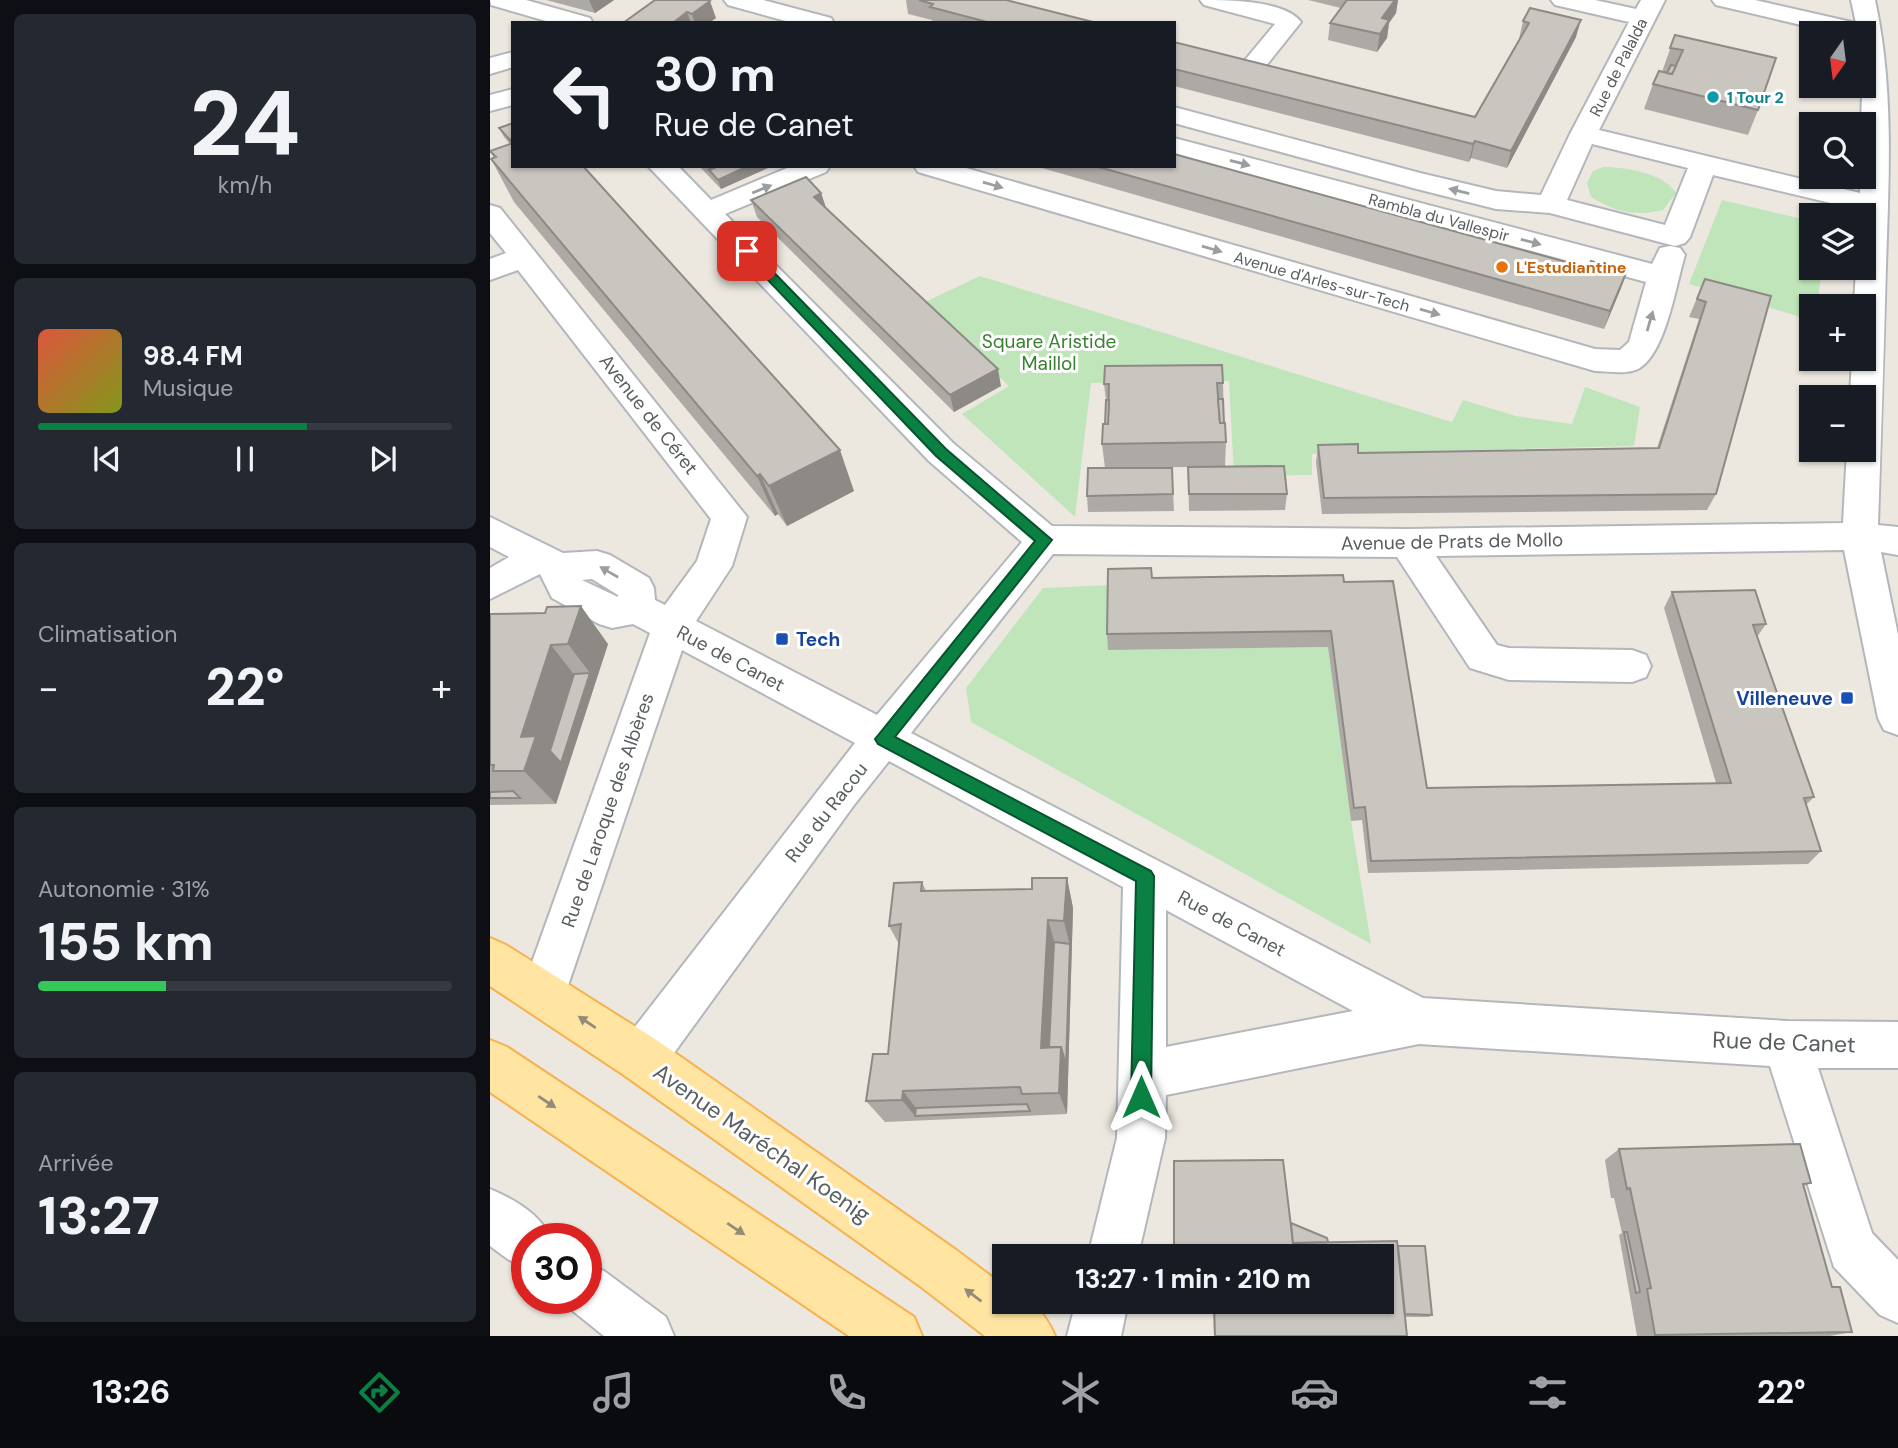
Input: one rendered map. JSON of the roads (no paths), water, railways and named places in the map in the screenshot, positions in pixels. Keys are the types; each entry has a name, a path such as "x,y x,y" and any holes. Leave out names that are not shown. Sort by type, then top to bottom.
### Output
{"main road":[{"name":"Avenue Maréchal Koenig","path":"490,960 641,1058 939,1268 1028,1336"},
{"path":"490,1064 895,1336"}],"street":[{"path":"499,0 574,21"},
{"path":"736,0 795,20 818,0"},
{"path":"1212,0 1279,16 1289,22 1241,67 1278,72"},
{"path":"1563,0 1648,9"},
{"path":"1724,0 1814,21"},
{"path":"1863,0 1867,21"},
{"name":"Rue de Palalda","path":"1551,204 1583,134 1648,9"},
{"path":"1874,203 1887,94 1876,55"},
{"path":"490,66 511,60"},
{"path":"490,103 511,98"},
{"path":"1178,155 1208,124 1226,99"},
{"name":"Rambla du Vallespir","path":"1176,116 1496,200 1551,204 1675,237"},
{"path":"1583,134 1866,203"},
{"name":"Rambla du Vallespir","path":"1178,155 1663,277"},
{"path":"1663,277 1703,164"},
{"path":"664,168 941,452 1044,540"},
{"path":"708,211 811,168"},
{"name":"Avenue d'Arles-sur-Tech","path":"935,168 1595,360 1628,361 1643,347 1663,277"},
{"path":"1130,225 1150,199"},
{"name":"Avenue de Céret","path":"490,214 729,517 714,566 654,617"},
{"path":"490,270 524,257"},
{"path":"1871,280 1860,536 1870,595 1898,718"},
{"path":"490,531 550,562"},
{"name":"Avenue de Prats de Mollo","path":"1044,540 1407,543 1860,536 1898,541"},
{"name":"Rue du Racou","path":"641,1058 839,792 1044,540"},
{"path":"1407,543 1484,657 1509,664 1632,666"},
{"path":"490,585 550,562"},
{"name":"Rue de Canet","path":"550,562 565,588 587,602 612,613 654,617 1419,1021"},
{"name":"Rue de Laroque des Albères","path":"544,993 654,617"},
{"path":"1116,1244 1141,1139 1145,876"},
{"name":"Rue de Canet","path":"1141,1076 1419,1021 1787,1044 1898,1045"},
{"path":"1787,1044 1852,1249 1898,1297"},
{"path":"490,1214 511,1230"},
{"path":"602,1301 647,1336"},
{"path":"1094,1336 1099,1314"}],"place":[{"name":"1 Tour 2","path":"1713,97"},
{"name":"L'Estudiantine","path":"1502,267"},
{"name":"Tech","path":"782,639"},
{"name":"Villeneuve","path":"1847,698"}],"park label":[{"name":"Square Aristide Maillol","path":"1049,352"}]}
